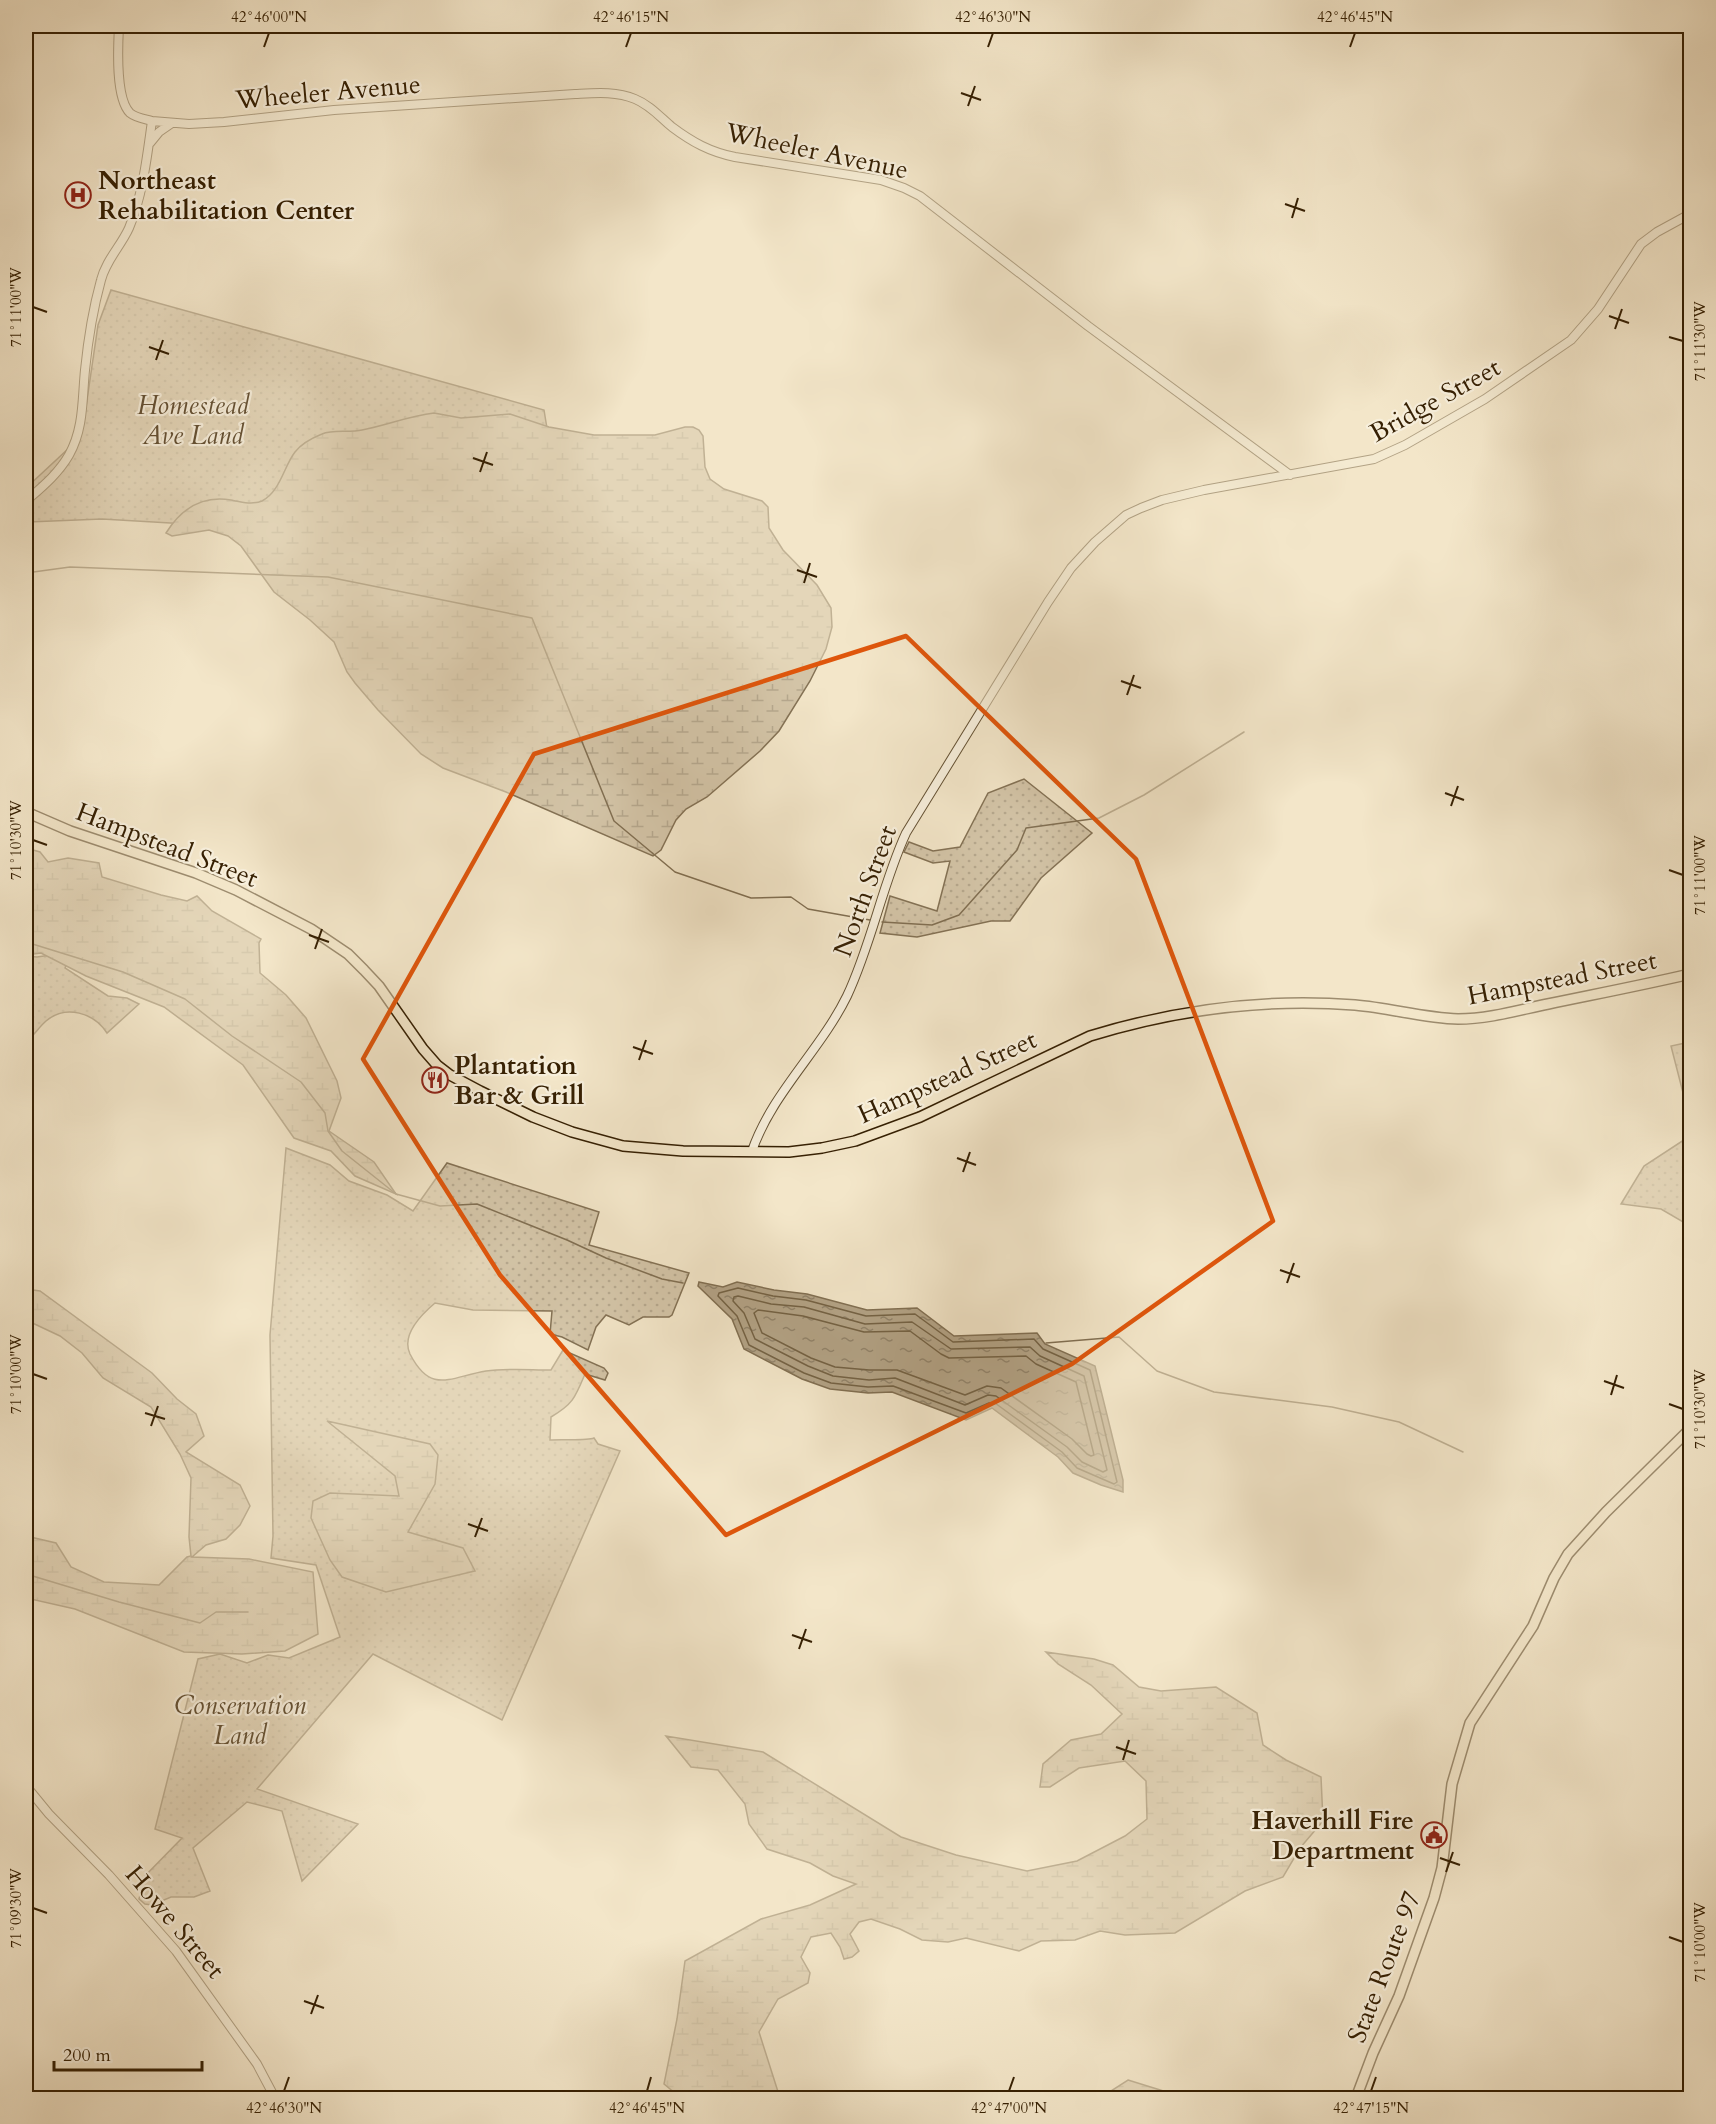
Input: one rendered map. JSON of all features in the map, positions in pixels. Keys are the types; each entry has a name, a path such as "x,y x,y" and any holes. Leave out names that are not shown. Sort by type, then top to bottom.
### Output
{"main road":[{"name":"Hampstead Street","path":"26,812 70,831 196,873 236,890 311,929 348,954 379,986 410,1032 437,1065 464,1083 533,1117 572,1132 623,1146 683,1151 795,1152 855,1141 920,1117 1090,1036 1182,1015 1290,1002 1355,1005 1434,1017 1477,1018 1690,974"},
{"name":"State Route 97","path":"1356,2098 1373,2053 1400,1996 1434,1898 1442,1868 1452,1784 1470,1723 1533,1626 1554,1578 1568,1554 1606,1512 1690,1430"}],"street":[{"path":"26,501 57,473 76,440 82,414 87,354 100,281 106,265 120,245 132,220 148,147 152,121 134,115 124,104 119,74 119,26"},
{"name":"Wheeler Avenue","path":"152,121 224,122 334,110 575,94 610,93 627,96 648,106 692,141 712,152 881,180 920,196 1088,326 1290,475"},
{"path":"148,147 159,132 172,123"},
{"name":"Bridge Street","path":"1081,556 1117,522 1149,504 1204,490 1381,457 1425,434 1499,390 1571,340 1598,309 1641,244 1663,228 1690,214"},
{"name":"North Street","path":"752,1151 758,1134 779,1096 830,1025 846,997 862,960 895,858 906,832 1034,624 1081,556"},
{"name":"Howe Street","path":"26,1786 48,1814 109,1875 176,1951 256,2064 275,2098"}],"highlighted area":[{"path":"906,636 1136,859 1273,1221 1072,1364 726,1535 500,1275 363,1059 534,754"}],"green space":[{"name":"Homestead Ave Land","path":"111,290 544,410 552,459 324,532 102,519 28,522 26,519 26,488 69,448 86,407 98,325"},
{"path":"434,413 461,418 510,414 549,427 594,435 655,435 693,427 703,436 705,467 710,479 724,489 762,501 768,507 769,528 783,550 817,585 831,608 832,627 826,649 810,681 779,731 760,751 707,797 686,809 676,820 661,850 653,856 506,792 443,768 421,754 355,683 347,672 334,642 274,592 241,546 228,536 209,530 172,536 166,533 178,517 202,502 220,499 250,503 262,501 273,492 295,452 311,439 326,433 362,430"},
{"path":"1024,779 1092,833 1041,878 1010,921 991,921 917,937 880,933 890,896 937,911 950,861 933,863 904,852 909,842 933,851 960,847 988,793"},
{"path":"26,848 40,852 48,862 68,858 99,863 102,877 161,895 187,901 197,896 212,911 261,939 259,943 260,973 286,995 306,1018 337,1081 341,1098 329,1131 374,1162 396,1194 355,1176 331,1151 294,1138 243,1065 164,1007 86,976 41,953 26,955"},
{"path":"26,956 69,957 65,968 108,996 127,998 139,1004 107,1033 95,1020 71,1012 62,1013 46,1021 26,1041"},
{"path":"1690,1042 1690,1120 1671,1046"},
{"path":"1690,1136 1690,1226 1661,1209 1621,1204 1644,1166"},
{"name":"Conservation Land","path":"286,1148 330,1165 349,1181 387,1195 413,1211 447,1163 599,1212 589,1245 689,1273 672,1315 643,1317 629,1325 606,1315 596,1327 588,1350 562,1337 550,1334 552,1311 473,1310 435,1303 424,1313 411,1332 408,1347 418,1367 434,1379 452,1379 494,1370 551,1370 563,1350 604,1368 608,1373 605,1380 585,1374 572,1400 551,1417 550,1440 594,1438 598,1444 620,1451 502,1720 373,1654 257,1789 358,1824 302,1881 282,1811 247,1802 193,1848 210,1891 194,1897 171,1897 152,1905 145,1904 139,1899 145,1876 182,1838 155,1829 198,1659 220,1654 247,1663 268,1655 289,1658 340,1637 316,1565 271,1558 273,1536 270,1335"},
{"path":"26,1289 40,1291 152,1373 177,1399 196,1414 204,1436 186,1452 240,1485 250,1506 240,1525 226,1539 206,1545 192,1557 249,1559 313,1572 318,1634 285,1651 242,1654 184,1652 75,1609 26,1598 26,1536 56,1543 71,1567 104,1582 159,1585 187,1557 191,1556 189,1537 191,1478 180,1454 151,1407 103,1378 82,1353 60,1336 26,1320"},
{"path":"327,1421 430,1444 438,1455 435,1484 408,1532 463,1548 475,1571 386,1592 342,1577 330,1560 311,1518 313,1501 330,1493 399,1496 395,1476"},
{"path":"1046,1652 1094,1659 1113,1665 1139,1687 1161,1691 1216,1687 1257,1713 1263,1745 1286,1760 1321,1777 1323,1821 1300,1848 1283,1877 1245,1891 1175,1933 1125,1935 1100,1931 1075,1940 1041,1941 1019,1951 966,1938 948,1942 922,1940 871,1919 859,1922 850,1934 859,1951 852,1957 844,1959 831,1933 811,1937 801,1957 810,1973 808,1983 778,1999 759,2032 780,2098 681,2098 664,2084 677,2019 685,1961 761,1919 810,1905 856,1884 833,1876 810,1863 767,1849 749,1824 745,1804 718,1770 691,1767 666,1736 763,1752 901,1837 956,1855 1027,1871 1077,1861 1125,1836 1147,1819 1146,1781 1125,1761 1079,1768 1050,1787 1040,1787 1043,1764 1071,1740 1101,1734 1122,1714 1091,1685 1058,1664"},
{"path":"1128,2080 1186,2098 1100,2098"}],"water":[{"path":"699,1282 723,1287 737,1282 807,1294 867,1310 917,1308 954,1336 1037,1333 1045,1344 1095,1366 1123,1480 1123,1492 1073,1473 1058,1457 992,1408 966,1420 892,1392 868,1393 830,1389 802,1379 744,1349 732,1319 698,1286"}],"waterway":[{"path":"26,573 70,567 328,577 532,618 614,821 675,872 751,898 791,897 808,909 870,920"},
{"path":"882,922 932,925 959,915 1017,850 1026,828 1099,818 1144,795 1244,732"},
{"path":"26,942 123,972 185,999 232,1036 301,1082 325,1113 328,1131 342,1151 396,1194 440,1206 477,1204 606,1258 662,1279 683,1283"},
{"path":"1046,1343 1119,1337 1157,1371 1214,1392 1332,1407 1399,1422 1463,1452"},
{"path":"26,1574 200,1623 216,1612 248,1612"}],"place":[{"name":"Northeast Rehabilitation Center","path":"78,195"},
{"name":"Plantation Bar & Grill","path":"435,1080"},
{"name":"Haverhill Fire Department","path":"1434,1835"}]}
